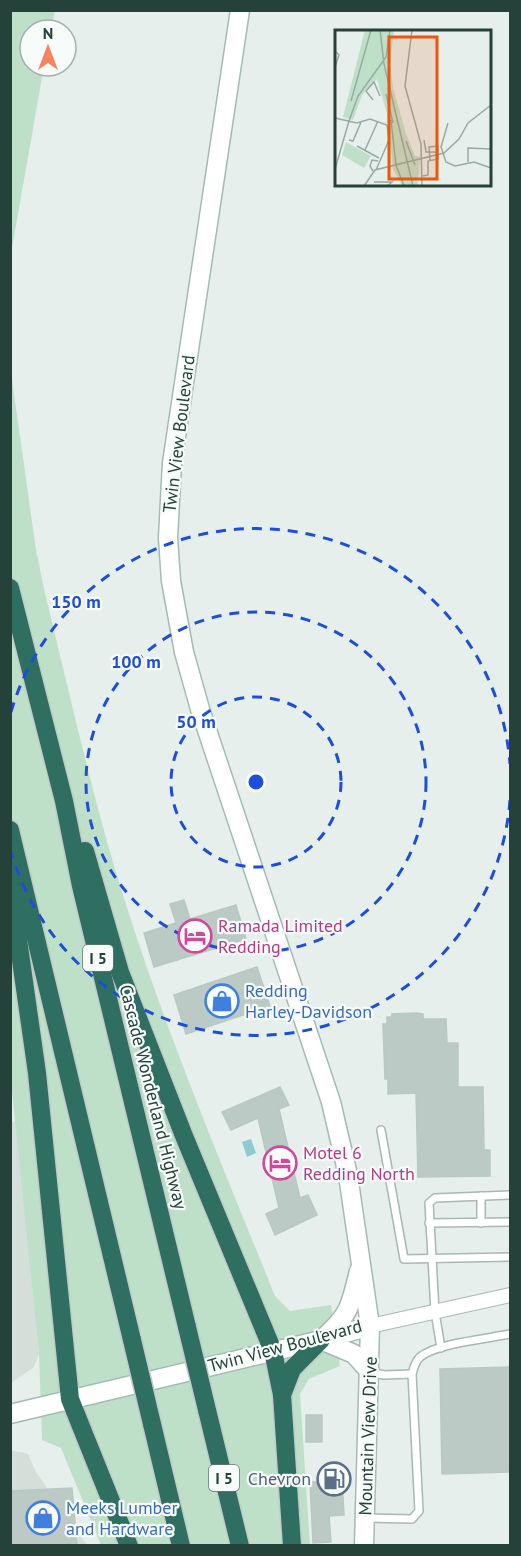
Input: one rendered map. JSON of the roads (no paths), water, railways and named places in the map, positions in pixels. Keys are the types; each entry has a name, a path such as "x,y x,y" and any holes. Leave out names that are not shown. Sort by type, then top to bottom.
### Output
{"highway":[{"name":"Cascade Wonderland Highway","path":"10,588 64,801 81,886 240,1545"},
{"path":"64,801 84,848 120,972 151,1054 273,1351 282,1395 292,1545"},
{"path":"10,830 182,1545"},
{"path":"10,883 38,1073 70,1399 129,1545"},
{"path":"282,1395 292,1369 321,1340"}],"street":[{"name":"Twin View Boulevard","path":"10,1414 321,1340 370,1326 362,1258 348,1175 331,1102 200,709 182,641 171,581 168,509 172,463 240,10"},
{"path":"362,1258 350,1309 341,1324 321,1340 354,1354 370,1372"},
{"path":"370,1326 510,1294"},
{"name":"Mountain View Drive","path":"364,1545 370,1326"}],"lane":[{"path":"381,1130 404,1259 510,1257"},
{"path":"441,1348 435,1312 429,1203 435,1198 510,1195"},
{"path":"480,1196 481,1223"},
{"path":"429,1223 510,1222"},
{"path":"365,1518 412,1519 419,1511 412,1374 414,1364 421,1356 441,1348 510,1334"},
{"path":"370,1372 384,1375 412,1374"}],"water":[{"path":"251,1139 256,1153 247,1157 242,1142"}],"place":[{"name":"Ramada Limited Redding","path":"195,936"},
{"name":"Redding Harley-Davidson","path":"222,1001"},
{"name":"Motel 6 Redding North","path":"280,1163"},
{"name":"Chevron","path":"334,1479"},
{"name":"Meeks Lumber and Hardware","path":"43,1518"}]}
